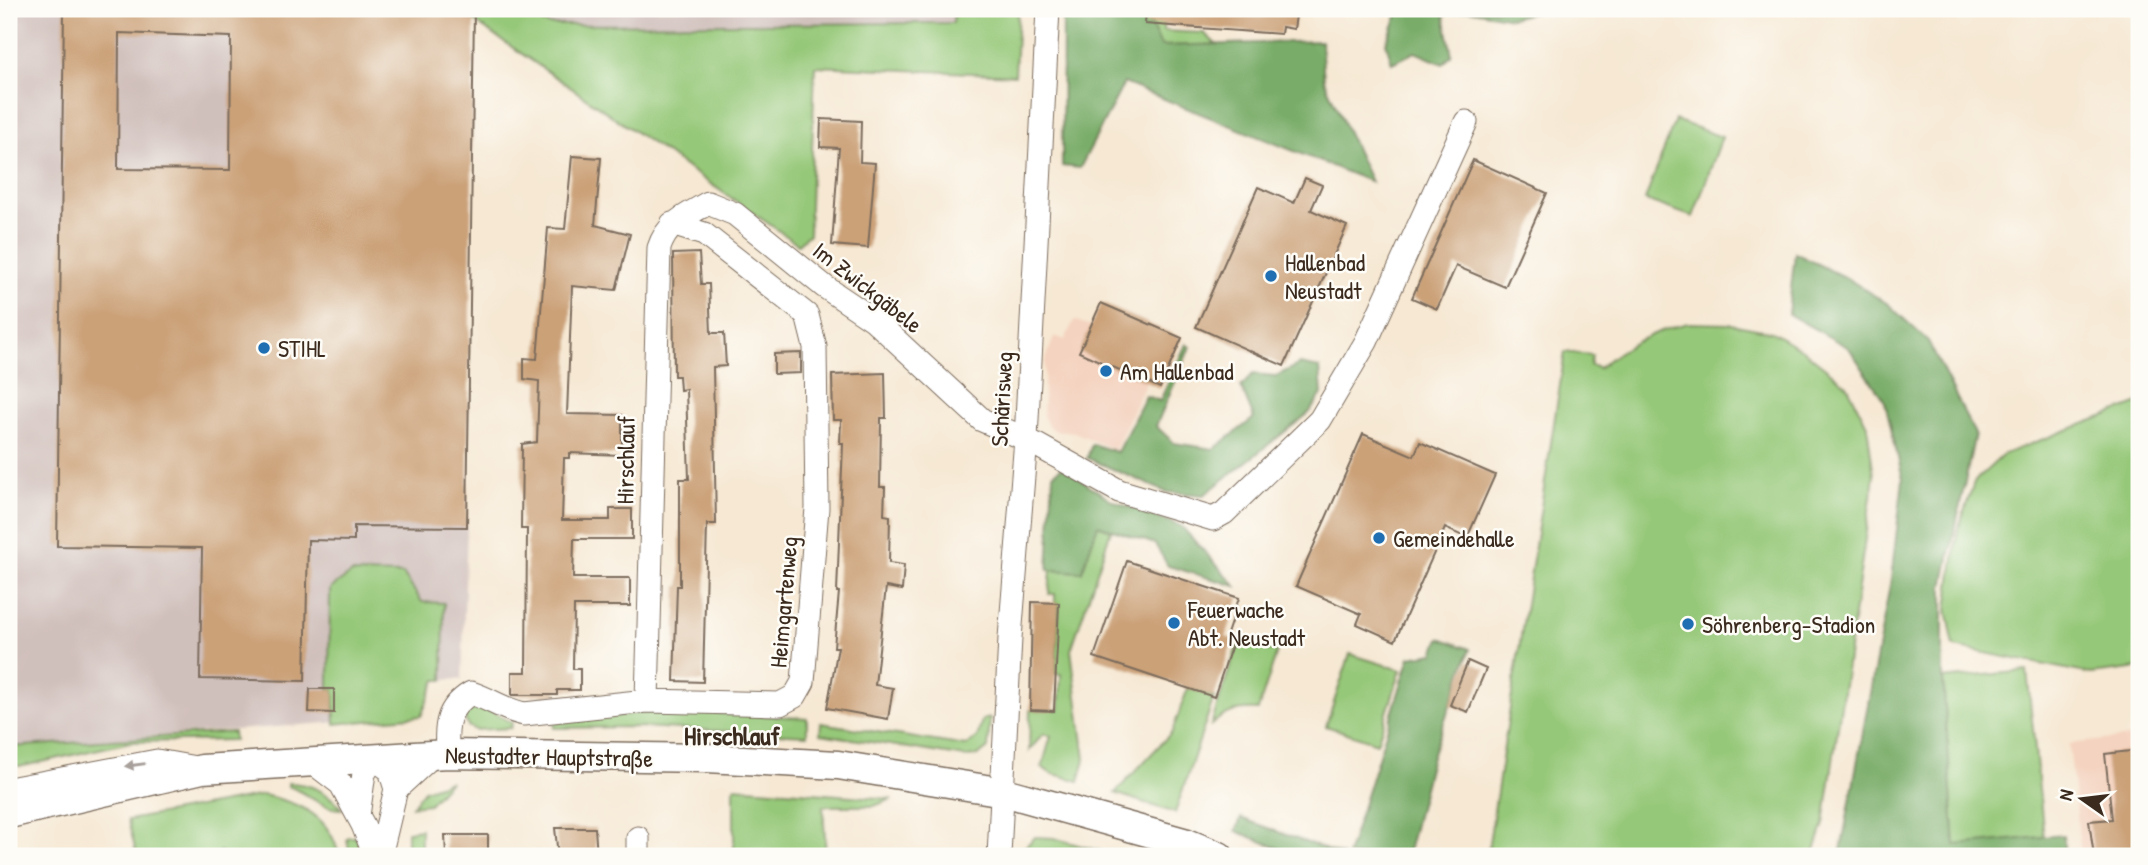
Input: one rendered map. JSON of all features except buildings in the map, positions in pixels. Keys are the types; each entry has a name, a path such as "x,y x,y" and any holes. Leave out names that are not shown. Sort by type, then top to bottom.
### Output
{"street":[{"name":"Schärisweg","path":"999,856 1010,638 1026,439 1048,9"},
{"path":"1026,439 1119,491 1197,516 1213,519 1224,513 1320,420 1366,342 1466,122"},
{"name":"Im Zwickgäbele","path":"672,224 708,203 735,214 825,287 874,320 982,420 1026,439"},
{"name":"Heimgartenweg","path":"440,755 455,703 471,693 490,699 504,710 524,714 648,701 780,704 795,696 803,682 817,508 815,347 807,315 704,234 672,224"},
{"name":"Hirschlauf","path":"648,701 659,248 664,232 672,224"},
{"path":"396,789 440,755"},
{"name":"Neustadter Hauptstraße","path":"9,814 202,769 440,755 707,758 838,765 1004,792 1187,843 1219,856"},
{"path":"358,816 364,773 374,758 390,770 396,789 377,856"},
{"name":"Neustadter Hauptstraße","path":"9,789 157,761 202,769"},
{"path":"312,761 341,784 377,856"}],"shaded area":[{"path":"9,9 1018,9 1015,75 815,66 809,234 798,244 474,22 467,527 462,679 436,680 421,716 9,747"},
{"name":"Am Hallenbad","path":"1101,303 1182,338 1160,388 1146,382 1115,450 1074,432 1056,431 1048,426 1043,416 1045,361 1055,336 1065,340 1074,320 1090,326"},
{"path":"2139,736 2139,856 2081,856 2069,744"}],"green space":[{"path":"474,9 518,9 524,17 550,25 953,23 954,9 1018,9 1015,75 815,66 809,234 798,244 474,21"},
{"path":"1063,9 1143,9 1161,46 1321,41 1324,80 1371,182 1124,83 1080,168 1062,166"},
{"path":"1143,9 1165,9 1163,31 1204,33 1217,45 1161,46"},
{"path":"1400,9 1549,9 1511,18 1468,10 1444,15 1452,55 1443,64 1415,52 1392,63 1386,43"},
{"path":"1675,120 1722,137 1693,217 1645,200"},
{"path":"1795,253 1848,279 1888,304 1928,341 1975,434 1943,587 1943,679 1955,845 2063,835 2065,856 1840,856 1891,579 1903,479 1885,402 1849,348 1788,314"},
{"name":"Söhrenberg-Stadion","path":"1688,323 1731,324 1772,332 1804,351 1847,385 1867,425 1874,476 1824,824 1813,856 1487,856 1565,352 1592,355 1590,365 1599,368 1640,340"},
{"path":"1186,344 1190,347 1156,426 1174,443 1214,449 1254,418 1241,387 1253,374 1276,376 1300,364 1320,368 1322,394 1309,413 1204,495 1166,492 1087,458 1092,444 1117,452 1146,396 1160,401"},
{"path":"2139,403 2139,668 2091,674 1954,647 1947,609 1958,530 1974,482 2004,454"},
{"path":"1062,467 1113,501 1181,526 1236,586 1168,566 1155,544 1098,525 1082,572 1048,570 1053,474"},
{"path":"1097,525 1111,530 1071,650 1085,759 1079,781 1050,773 1042,767 1051,736 1043,734 1029,751 1030,710 1059,710 1061,674 1056,674 1059,603 1055,603 1055,594 1049,594 1051,570 1081,572"},
{"path":"352,573 403,574 422,602 444,603 443,680 436,680 421,716 335,724 334,689 329,689 330,589"},
{"path":"1440,638 1470,649 1432,756 1407,856 1347,856 1410,657 1434,653"},
{"path":"1239,640 1277,652 1258,710 1233,712 1211,725"},
{"path":"1350,654 1401,670 1377,743 1326,726"},
{"path":"2027,671 2044,837 1955,846 1943,679"},
{"path":"1188,688 1214,697 1175,813 1115,793 1172,732"},
{"path":"476,703 512,723 511,728 475,730 468,726 463,714 467,706"},
{"path":"667,710 807,718 807,735 639,727 554,728 554,723"},
{"path":"990,718 988,748 978,756 965,757 820,734 821,723 966,746 977,738 982,720"},
{"path":"233,732 234,740 130,742 24,766 9,766 9,747"},
{"path":"450,781 429,804 412,806 424,790"},
{"path":"288,783 318,790 342,809 321,804 288,786"},
{"path":"734,787 892,799 874,806 823,806 826,856 734,856"},
{"path":"263,795 289,802 312,813 329,830 339,856 225,856 220,851 214,856 137,856 128,820"},
{"path":"1241,818 1343,856 1297,856 1236,831"},
{"path":"421,829 421,856 407,856 407,831"},
{"path":"356,837 363,856 350,856 347,839"},
{"path":"1035,837 1054,838 1117,856 1016,856"}],"place":[{"name":"Hallenbad Neustadt","path":"1271,276"},
{"name":"STIHL","path":"264,348"},
{"name":"Am Hallenbad","path":"1106,371"},
{"name":"Gemeindehalle","path":"1379,538"},
{"name":"Feuerwache Abt. Neustadt","path":"1174,623"},
{"name":"Söhrenberg-Stadion","path":"1688,624"}],"district":[{"name":"Hirschlauf","path":"732,735"}]}
